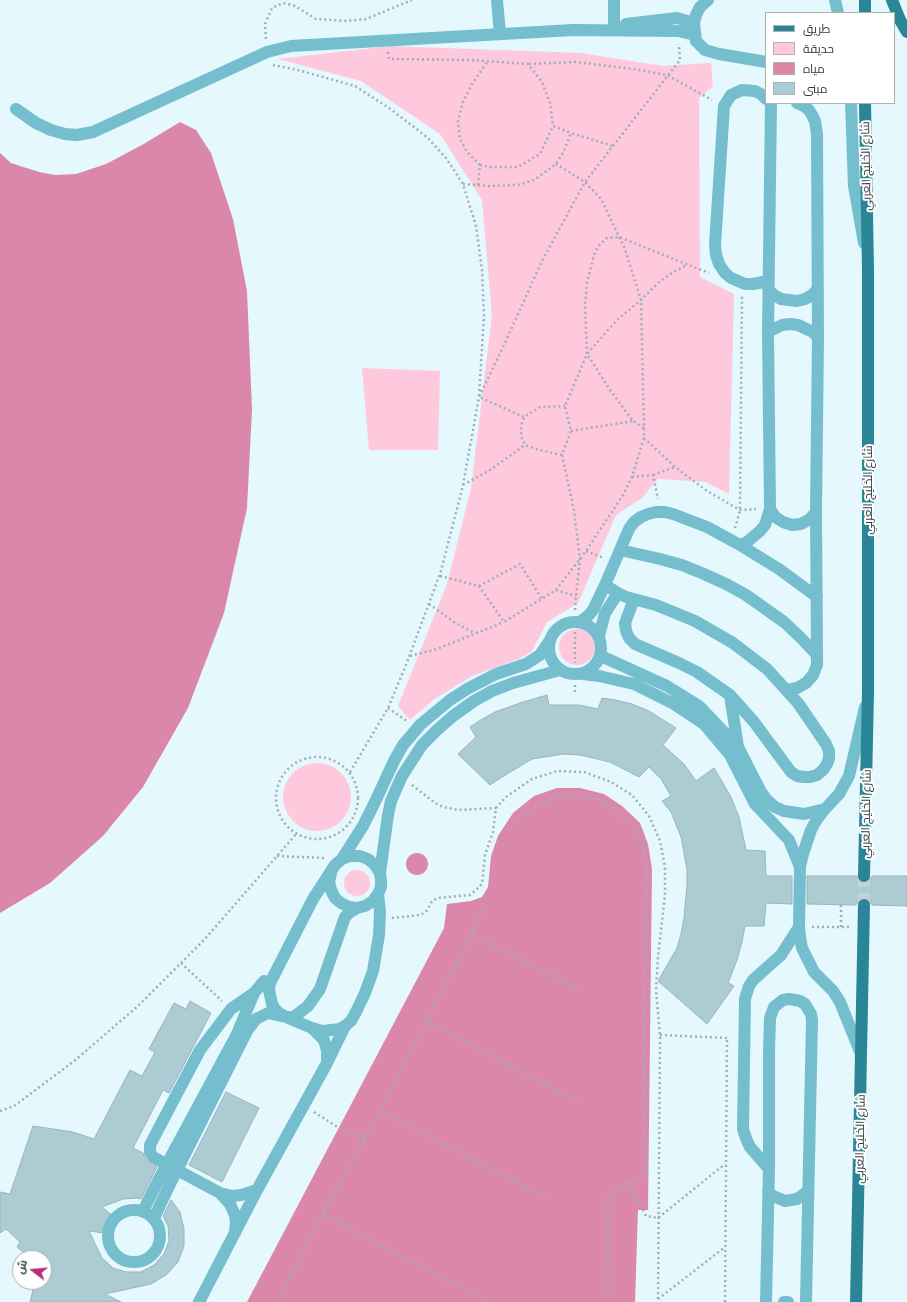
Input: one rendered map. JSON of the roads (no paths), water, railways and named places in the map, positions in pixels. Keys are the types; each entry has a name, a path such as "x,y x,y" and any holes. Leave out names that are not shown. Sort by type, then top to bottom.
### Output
{"main road":[{"path":"865,0 865,12"},
{"path":"892,0 900,20 907,32"},
{"name":"شارع الخليج العربي","path":"864,876 868,692 868,270 865,104"},
{"name":"شارع الخليج العربي","path":"856,1302 864,905"}],"lane":[{"path":"497,0 500,34"},
{"path":"614,0 614,25"},
{"path":"708,0 700,7 696,15 694,29 696,41 704,50 764,63"},
{"path":"835,0 838,12"},
{"path":"573,30 677,18 694,29"},
{"path":"16,109 36,123 51,130 65,134 77,135 93,132 267,52 291,46 573,30 678,31 694,29"},
{"path":"765,97 755,91 742,90 731,95 724,106 715,245 716,255 724,273 742,283 768,285"},
{"path":"735,542 747,542 760,531 767,521 770,509 768,285 771,104"},
{"path":"787,690 797,688 806,683 813,675 817,665 817,128 812,115 801,104"},
{"path":"851,104 854,186 868,270"},
{"path":"768,285 774,295 781,299 797,301 805,299 818,289"},
{"path":"768,332 782,325 798,325 813,332 818,338"},
{"path":"770,509 776,517 783,522 792,525 806,522 816,512"},
{"path":"580,622 593,610 625,536 634,522 648,514 660,512 673,514 690,520 735,542 780,569 817,597"},
{"path":"620,550 660,559 682,566 726,584 765,608 801,638 817,655"},
{"path":"605,585 618,593 676,612 714,631 767,669 798,703 818,730 826,744 829,751 829,758 827,764 822,770 817,775 810,777 797,776 791,772 754,722 730,695 714,683 685,666 635,644 626,631 625,623 634,599"},
{"path":"599,636 605,613 618,593"},
{"path":"560,670 513,683 492,691 474,701 453,716 436,730 422,745 402,776 391,801 380,873 381,888 378,894 366,906 357,908 345,917 320,988 308,1006 294,1017 286,1017 275,1009 272,1004 269,990 270,983 313,899 335,865 342,859 366,820 394,761 404,745 418,728 444,705 466,689 496,674 526,664 540,654 559,627 567,623 580,622 591,627 599,636 601,643 601,656 597,664 591,670 583,674"},
{"path":"550,640 550,657 554,664 567,674 599,676 634,684 674,704 704,724 730,755 755,804 789,840 800,867"},
{"path":"601,656 667,686 699,706 738,747 761,792 775,807 784,811 804,814 824,809"},
{"path":"862,1054 840,1002 833,991 814,972 802,948 800,937 800,867 806,842 817,819 824,809 839,794 849,776 868,692"},
{"path":"730,695 738,747"},
{"path":"342,859 350,856 360,856 368,859 375,865 380,873"},
{"path":"331,873 331,890 335,898 349,907 357,908"},
{"path":"180,1151 247,1031 256,1019 268,1013 286,1017 312,1028 323,1030 340,1029 351,1021 373,971 379,935 380,911 378,894"},
{"path":"769,1169 750,1147 743,1129 745,999 749,986 757,975 781,955 800,927"},
{"path":"257,1190 241,1196 232,1196 220,1193 153,1157 150,1152 150,1145 200,1050 231,1009 254,993 264,981 270,983"},
{"path":"154,1218 165,1182 237,1034 254,993"},
{"path":"766,1302 770,1018 778,1003 783,1000 795,999 805,1004 811,1014 812,1020 806,1302"},
{"path":"199,1302 257,1190 327,1063 345,1026"},
{"path":"312,1028 324,1040 327,1051 327,1063"},
{"path":"143,1211 165,1182"},
{"path":"768,1192 785,1201 797,1199 808,1191"},
{"path":"220,1193 233,1209 236,1222 236,1233"},
{"path":"129,1210 143,1211 154,1218 160,1231 159,1244 152,1256 140,1262 126,1261 115,1254 108,1242 109,1228 117,1216 129,1210"}],"water":[{"path":"180,122 196,130 211,153 233,219 247,291 252,409 247,508 224,613 188,708 143,787 103,836 50,883 0,913 0,153 11,163 39,172 55,175 76,174 106,164 142,145"},
{"path":"557,788 580,788 604,794 622,806 640,823 648,844 652,869 648,1210 638,1210 635,1302 247,1302 444,928 447,904 471,901 482,897 488,887 491,856 498,836 513,813 534,796"},
{"path":"417,853 425,856 428,864 425,872 417,875 409,872 406,864 409,856"}],"tunnel":[{"path":"864,876 864,905"}]}
